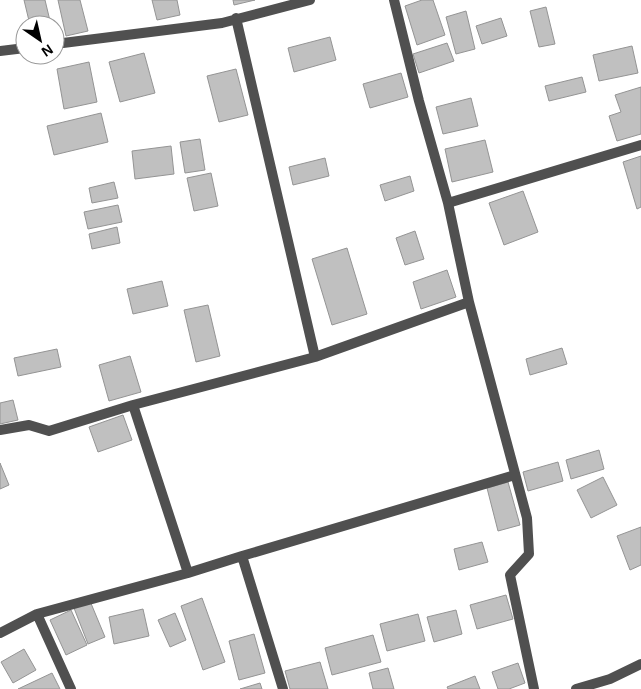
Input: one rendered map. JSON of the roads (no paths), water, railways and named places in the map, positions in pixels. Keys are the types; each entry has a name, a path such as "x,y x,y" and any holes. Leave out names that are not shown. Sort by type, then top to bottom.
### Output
{"street":[{"path":"65,43 222,23 310,0"},
{"path":"394,0 419,101 448,203 469,302 527,518 529,554 510,575 534,689"},
{"path":"236,18 315,357"},
{"path":"0,51 15,49"},
{"path":"448,203 641,145"},
{"path":"0,430 29,425 49,431 133,405 315,357 469,302"},
{"path":"133,405 188,573"},
{"path":"0,633 37,614 188,573 515,475"},
{"path":"242,556 283,689"},
{"path":"37,614 71,689"},
{"path":"576,689 610,679 641,664"}]}
